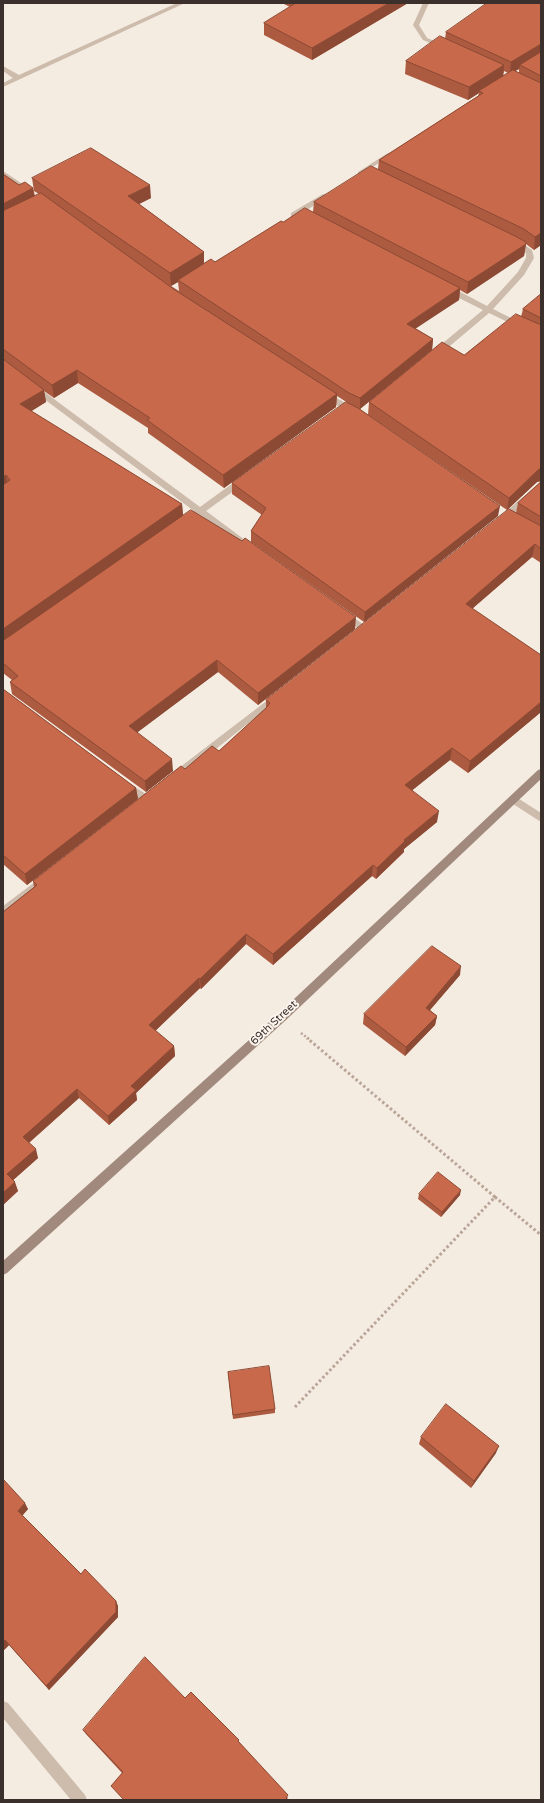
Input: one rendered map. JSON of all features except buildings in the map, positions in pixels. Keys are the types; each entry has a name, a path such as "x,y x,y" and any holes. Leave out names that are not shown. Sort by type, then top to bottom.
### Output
{"main road":[{"name":"69th Street","path":"3,1269 282,1017 541,773"}],"street":[{"path":"3,85 182,3"},
{"path":"426,3 416,25 425,38 448,49"},
{"path":"3,68 18,78"},
{"path":"352,178 368,172 398,149"},
{"path":"3,173 37,197"},
{"path":"287,219 304,213 332,190"},
{"path":"427,360 488,310 521,273 530,258 529,252 505,238"},
{"path":"439,284 541,336"},
{"path":"28,383 199,512 249,547"},
{"path":"319,390 342,410 361,415"},
{"path":"186,521 250,475"},
{"path":"494,525 541,485"},
{"path":"338,610 363,628"},
{"path":"164,785 282,692"},
{"path":"121,781 146,800"},
{"path":"513,799 541,818"},
{"path":"3,912 46,878"},
{"path":"3,1708 80,1800"}],"path":[{"path":"282,1017 541,1235"},
{"path":"295,1407 495,1197"}]}
